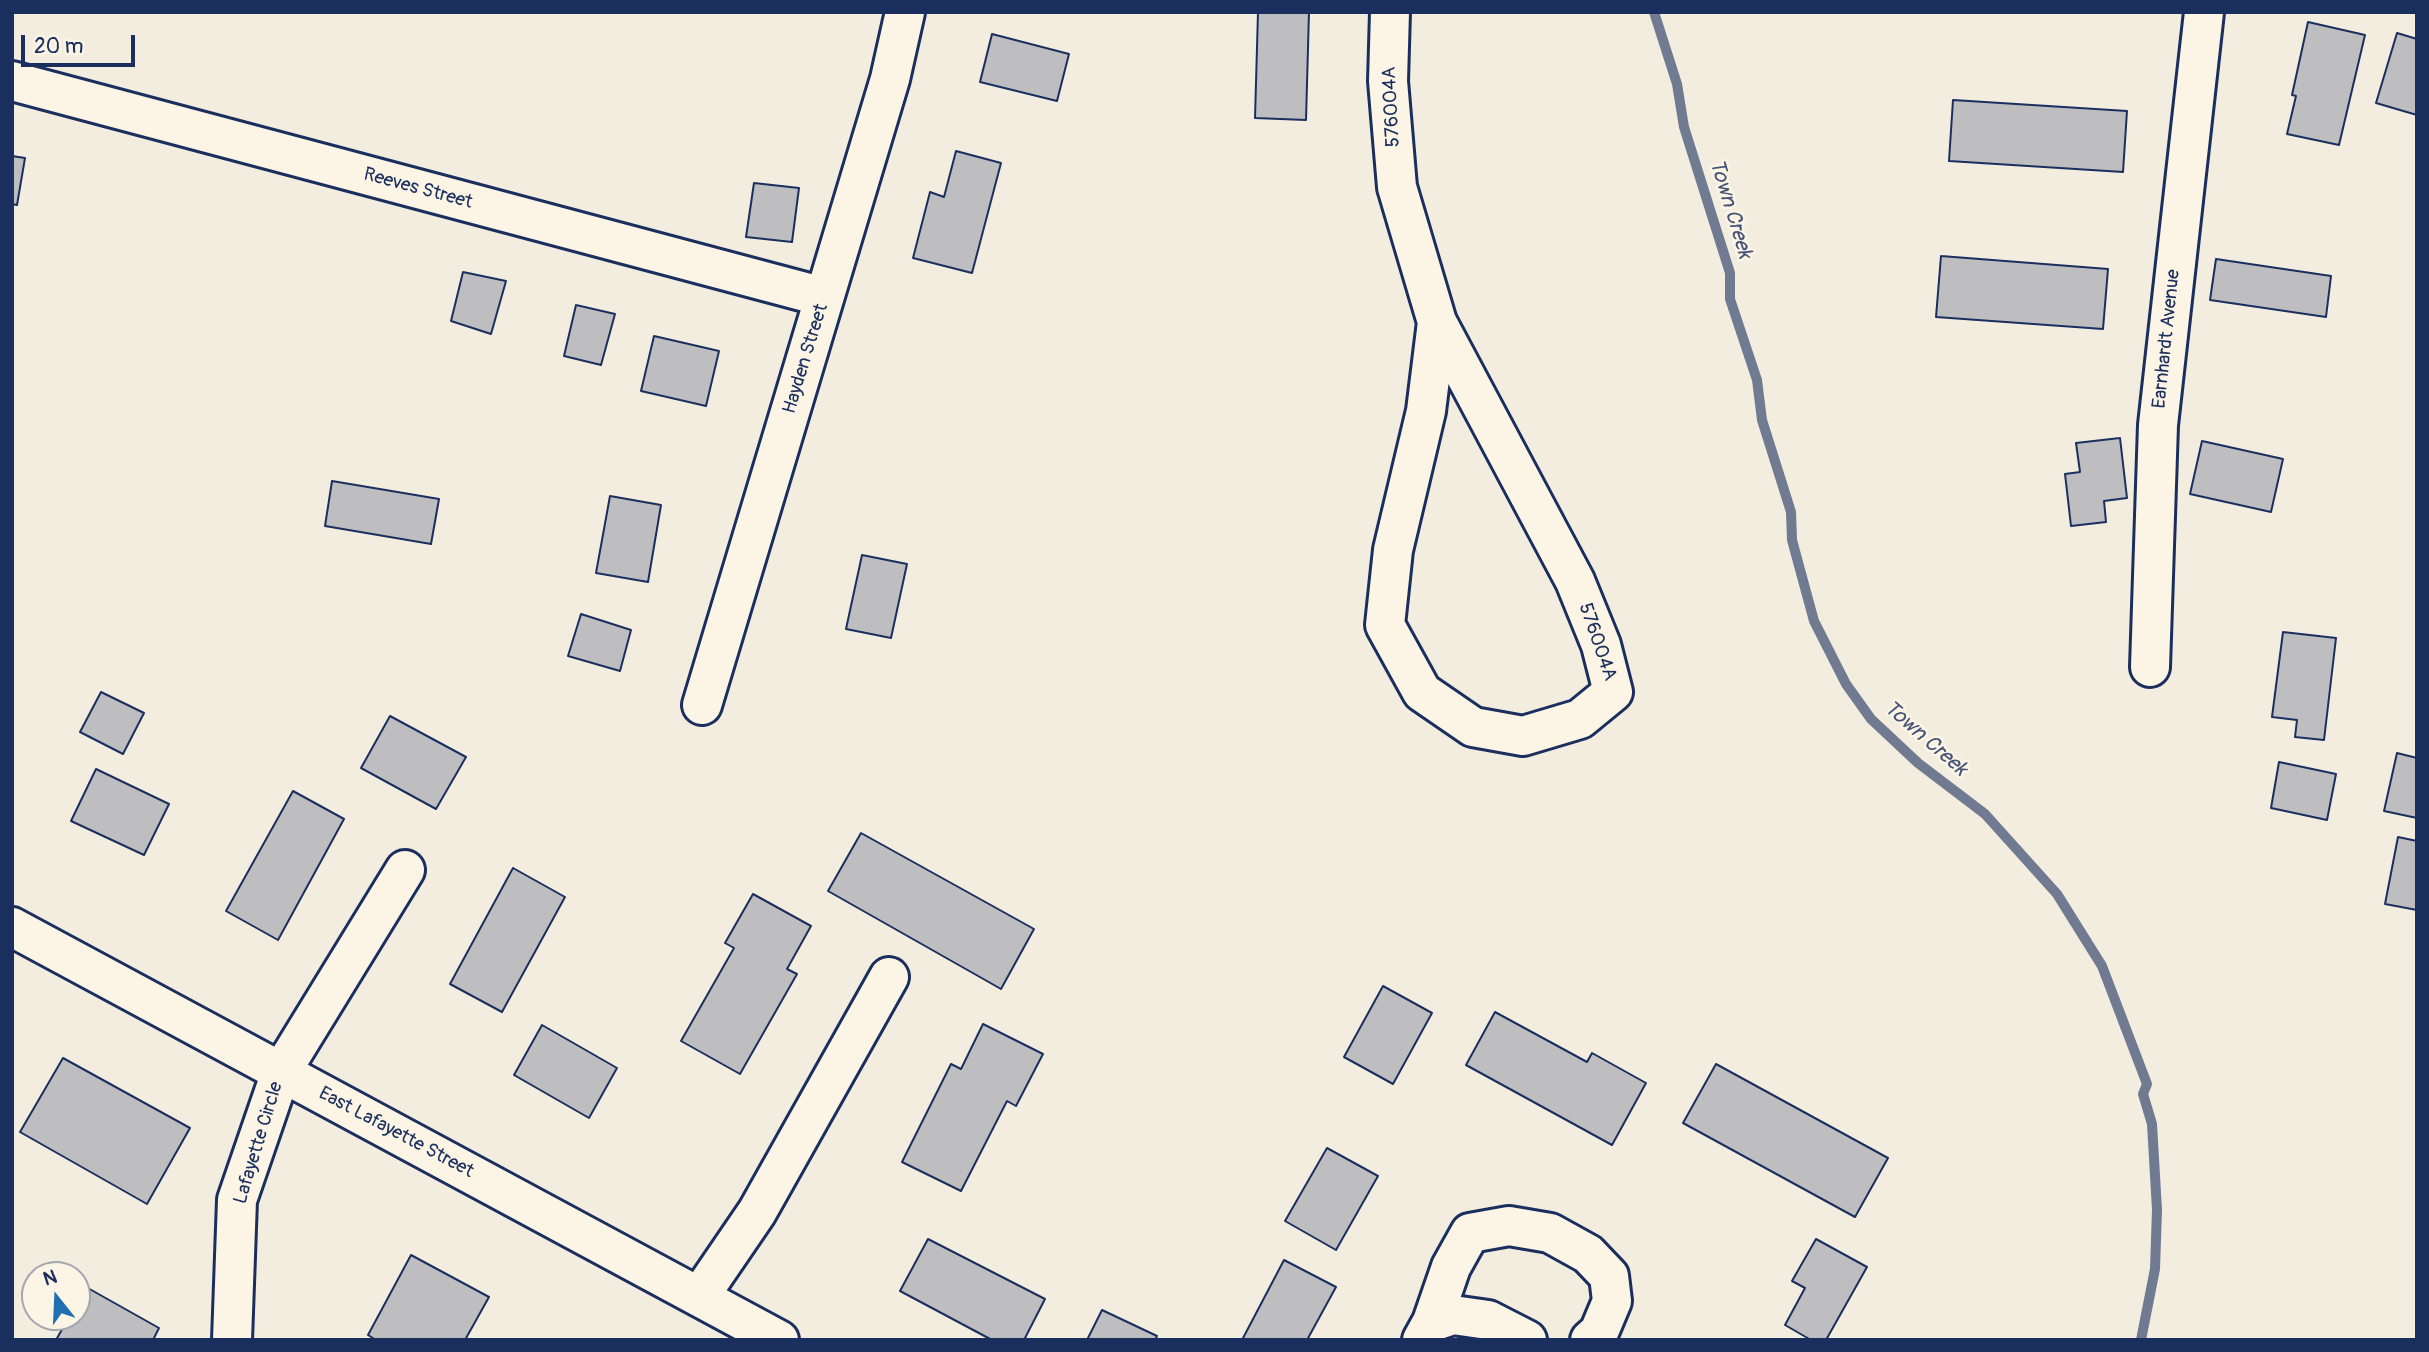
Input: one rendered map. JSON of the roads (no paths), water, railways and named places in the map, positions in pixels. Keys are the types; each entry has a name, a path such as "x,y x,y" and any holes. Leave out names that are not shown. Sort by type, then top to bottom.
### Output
{"street":[{"name":"Hayden Street","path":"702,705 890,79 905,12"},
{"name":"576004A","path":"1391,12 1388,81 1397,187 1437,322 1575,581 1601,645 1613,692 1580,719 1523,736 1473,727 1422,692 1385,625 1393,550 1426,411 1437,322"},
{"name":"Earnhardt Avenue","path":"2150,667 2158,425 2204,12"},
{"name":"Reeves Street","path":"12,80 824,298"},
{"name":"Lafayette Circle","path":"232,1340 237,1200 281,1072 405,870"},
{"name":"East Lafayette Street","path":"12,927 779,1340"},
{"path":"699,1297 757,1212 889,977"},
{"path":"1427,1331 1451,1267 1470,1233 1509,1226 1550,1233 1588,1254 1609,1276 1612,1301 1599,1332 1590,1340"},
{"path":"1427,1331 1453,1315 1488,1320 1527,1340"}],"waterway":[{"name":"Town Creek","path":"1654,12 1677,84 1684,127 1730,273 1730,299 1757,380 1762,420 1791,512 1792,540 1814,621 1846,684 1871,719 1918,763 1985,814 2057,894 2102,966 2147,1084 2143,1094 2152,1124 2157,1210 2155,1269 2141,1340"}]}
